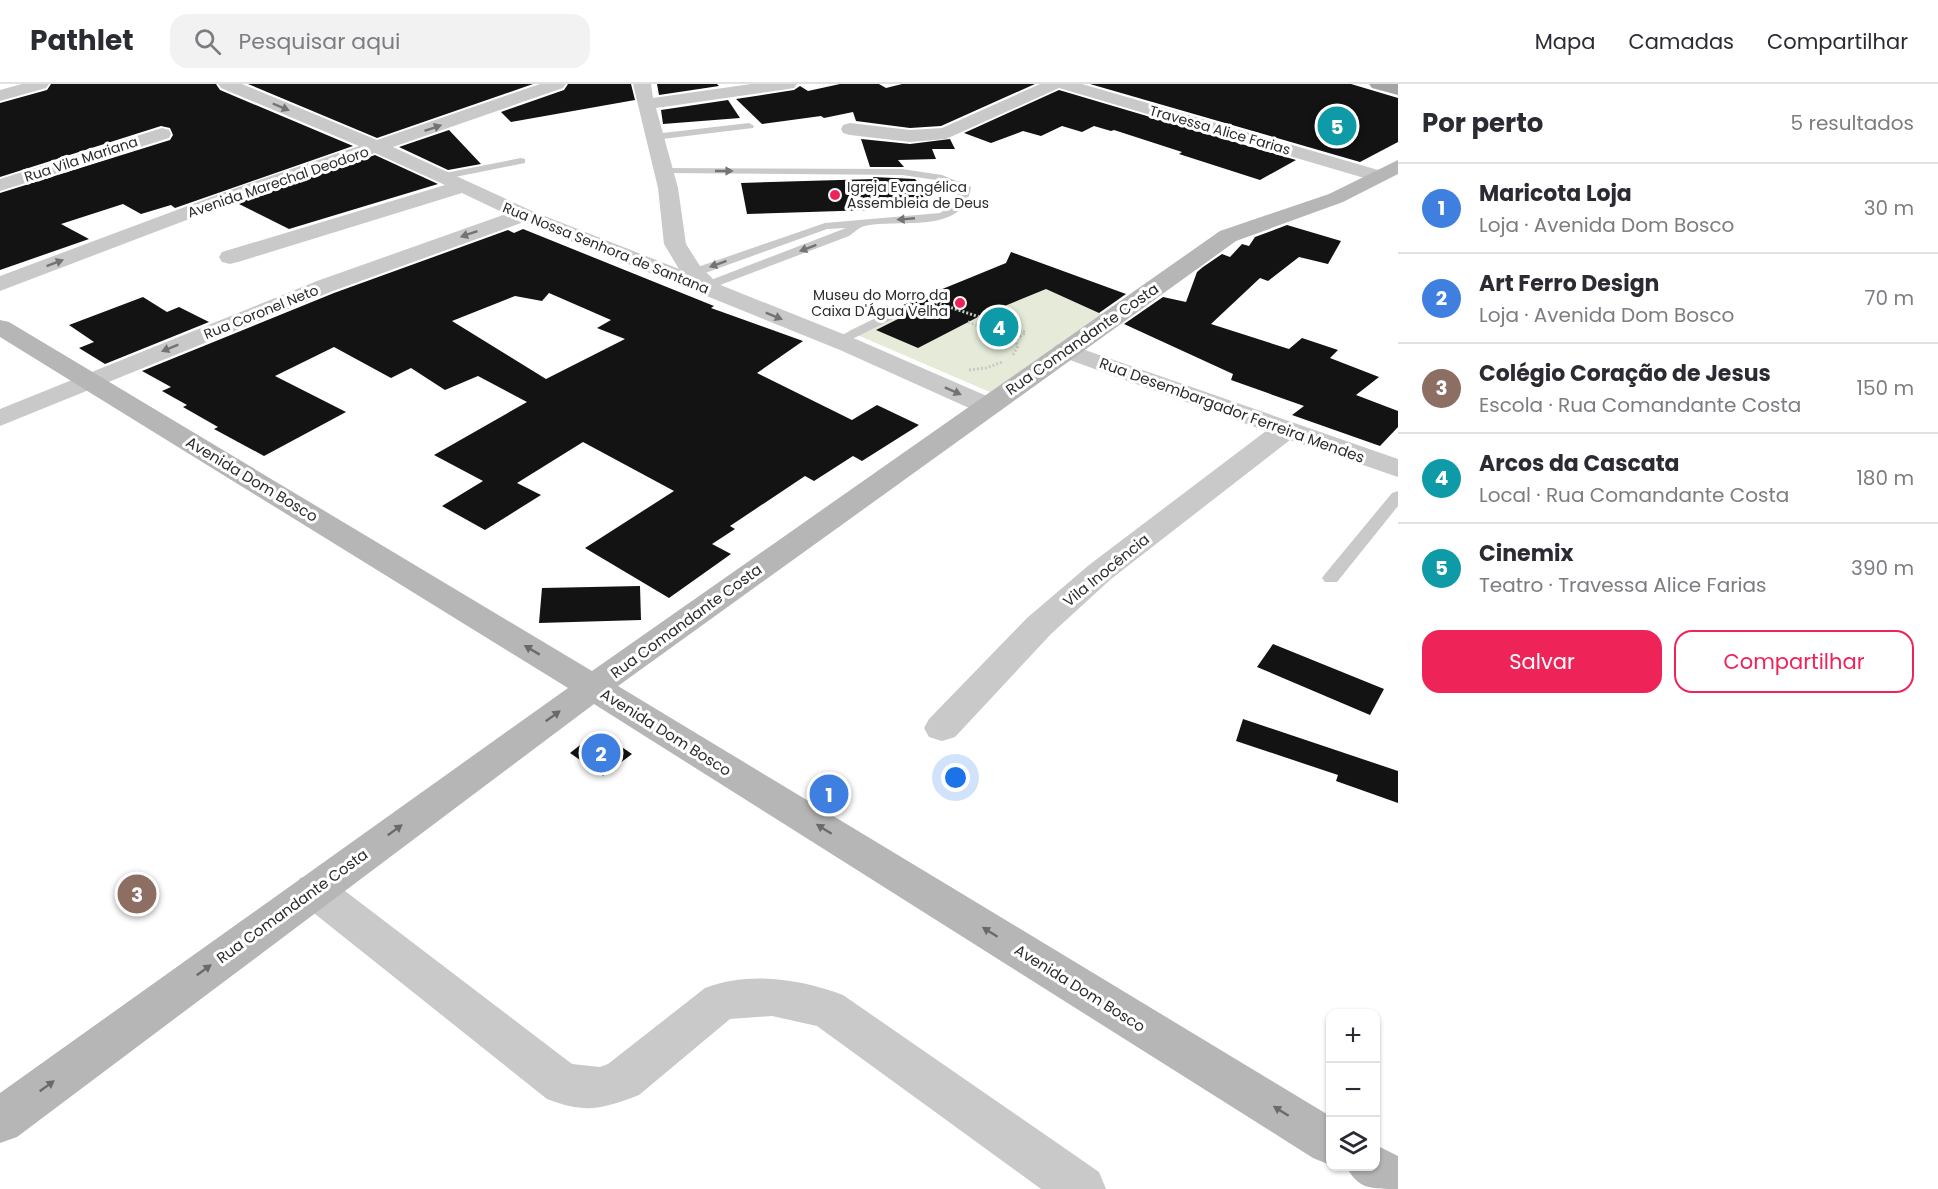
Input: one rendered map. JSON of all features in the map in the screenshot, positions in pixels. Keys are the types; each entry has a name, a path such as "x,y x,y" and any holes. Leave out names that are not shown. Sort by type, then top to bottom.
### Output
{"main road":[{"path":"1378,84 1398,90"}],"street":[{"path":"0,96 40,84"},
{"name":"Rua Nossa Senhora de Santana","path":"227,84 378,147 461,187 624,257 707,284 987,406"},
{"name":"Avenida Marechal Deodoro","path":"0,284 240,193 557,84"},
{"path":"707,284 684,262 673,242 665,171 644,94 788,84"},
{"path":"850,129 910,136 946,133 1054,84"},
{"name":"Travessa Alice Farias","path":"1063,84 1388,171"},
{"name":"Rua Vila Mariana","path":"0,185 162,134"},
{"name":"Rua Comandante Costa","path":"0,1121 593,687 1228,236 1336,198 1388,171"},
{"path":"230,257 461,187"},
{"name":"Rua Coronel Neto","path":"0,418 390,261 525,215"},
{"path":"624,257 656,255 669,249 673,242"},
{"name":"Avenida Dom Bosco","path":"0,327 593,687 1326,1140"},
{"name":"Rua Desembargador Ferreira Mendes","path":"1065,350 1398,469"},
{"name":"Vila Inocência","path":"942,728 1039,626 1100,572 1286,430"},
{"path":"314,890 563,1084 600,1088 623,1080 720,1001 772,997 828,1009 1082,1189"},
{"path":"1377,1171 1398,1184"}],"lane":[{"path":"654,137 749,126"},
{"path":"440,177 521,161"},
{"path":"665,171 902,172 938,177 965,187 964,200 959,208 942,216 825,226 707,284"},
{"path":"707,284 845,234 861,223"},
{"path":"837,341 894,313"},
{"path":"1331,579 1398,495"}],"path":[{"path":"894,313 925,299 1025,332 1015,340 968,322"}],"green space":[{"path":"1000,267 1104,315 992,393 848,331 925,295"}],"building":[{"path":"51,84 216,84 220,90 353,146 175,208 171,205 141,214 123,204 61,224 89,239 0,270 0,193 170,140 173,135 170,128 161,126 0,177 0,103 47,90"},
{"path":"248,84 533,84 377,138"},
{"path":"568,84 631,84 635,100 511,122 501,112 564,90"},
{"path":"657,84 717,84 719,86 659,95"},
{"path":"840,84 879,84 886,88 902,84 1035,84 941,126 910,128 856,121 853,112 824,118 821,116 762,124 736,99 794,90 800,86 808,91"},
{"path":"1090,84 1351,84 1398,98 1398,142 1360,162"},
{"path":"1059,90 1296,160 1260,180 1179,154 1182,152 1114,130 1094,126 1082,132 1062,126 1041,136 1023,131 991,143 964,133"},
{"path":"728,100 740,118 663,124 661,110"},
{"path":"449,130 481,164 448,170 399,147"},
{"path":"861,139 910,144 950,139 955,149 932,149 936,159 898,160 904,167 870,167"},
{"path":"375,155 438,184 289,229 237,203"},
{"name":"Igreja Evangélica Assembleia de Deus","path":"873,177 915,179 931,198 903,209 747,214 741,183 874,179"},
{"path":"1287,225 1341,241 1328,264 1299,257 1268,281 1260,278 1211,324 1289,349 1302,338 1338,350 1330,358 1379,377 1356,395 1398,411 1398,427 1380,446 1292,415 1304,406 1231,380 1233,374 1124,324 1163,297 1186,302 1197,272 1203,267 1222,254 1230,257 1242,244 1249,246 1255,237"},
{"path":"523,229 714,306 711,308 803,341 757,373 852,420 877,405 919,425 862,461 853,456 814,481 805,476 730,526 735,529 712,544 731,554 669,598 585,548 674,491 583,442 517,483 541,495 485,530 442,506 483,481 434,455 527,402 478,376 445,390 411,368 391,378 334,347 275,376 346,412 264,456 214,429 218,427 183,407 187,405 162,391 171,387 142,371 334,293 508,230 514,233","holes":["549,293 611,320 597,328 625,339 546,379 452,321 515,296 542,301"]},
{"name":"Museu do Morro da Caixa D'Água Velha","path":"1011,252 1126,294 1099,313 1046,289 978,317 918,348 876,330 900,318 902,312 896,308 1006,263"},
{"path":"143,297 167,312 179,307 209,322 105,364 79,348 94,342 69,325"},
{"path":"640,586 641,620 539,623 542,588"},
{"path":"1273,644 1384,689 1370,715 1257,667"},
{"path":"1243,719 1398,771 1398,803 1336,781 1338,775 1236,741"},
{"path":"598,731 632,754 603,776 570,753"}],"place":[{"name":"Cinemix","path":"1337,126"},
{"name":"Igreja Evangélica Assembleia de Deus","path":"835,195"},
{"name":"Museu do Morro da Caixa D'Água Velha","path":"960,303"},
{"name":"Arcos da Cascata","path":"999,327"},
{"name":"Art Ferro Design","path":"601,753"},
{"name":"Maricota Loja","path":"829,794"},
{"name":"Colégio Coração de Jesus","path":"137,894"}]}
